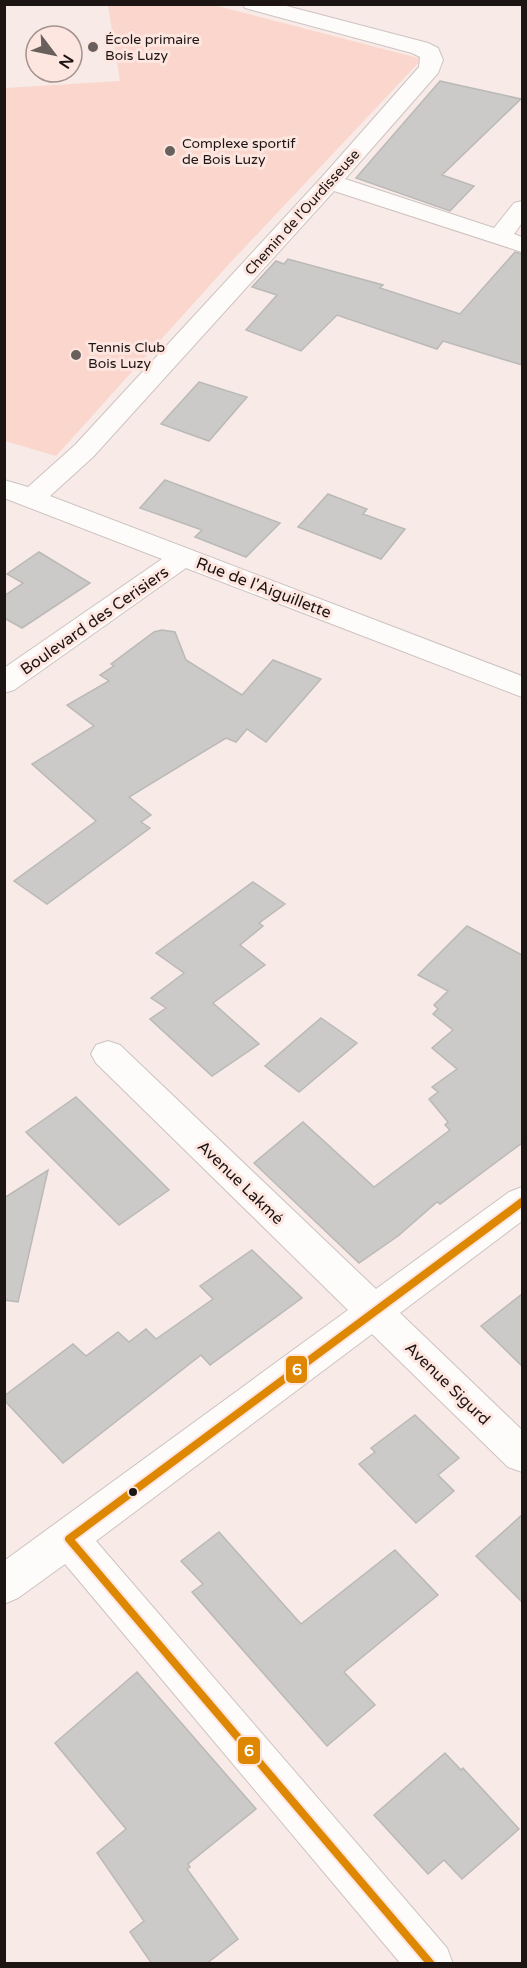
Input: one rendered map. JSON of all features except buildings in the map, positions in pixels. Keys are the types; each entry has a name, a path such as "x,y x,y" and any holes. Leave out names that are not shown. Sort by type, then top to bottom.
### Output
{"street":[{"name":"Chemin de l'Ourdisseuse","path":"32,498 84,451 330,182 430,68 432,60 430,53 420,48 252,4"},
{"path":"330,182 522,245"},
{"path":"500,237 522,208"},
{"name":"Rue de l'Aiguillette","path":"4,488 522,687"},
{"name":"Boulevard des Cerisiers","path":"4,683 183,556"},
{"name":"Avenue Lakmé","path":"108,1053 374,1311"},
{"path":"4,1585 522,1202"},
{"name":"Avenue Sigurd","path":"374,1311 522,1455"},
{"path":"69,1539 431,1964"}],"shaded area":[{"name":"Complexe sportif de Bois Luzy","path":"108,5 214,5 422,59 229,264 56,456 5,441 5,88 120,81"}],"transit line":[{"name":"6","path":"431,1964 69,1539 522,1202"}],"place":[{"name":"École primaire Bois Luzy","path":"93,47"},
{"name":"Complexe sportif de Bois Luzy","path":"170,151"},
{"name":"Tennis Club Bois Luzy","path":"76,355"}]}
